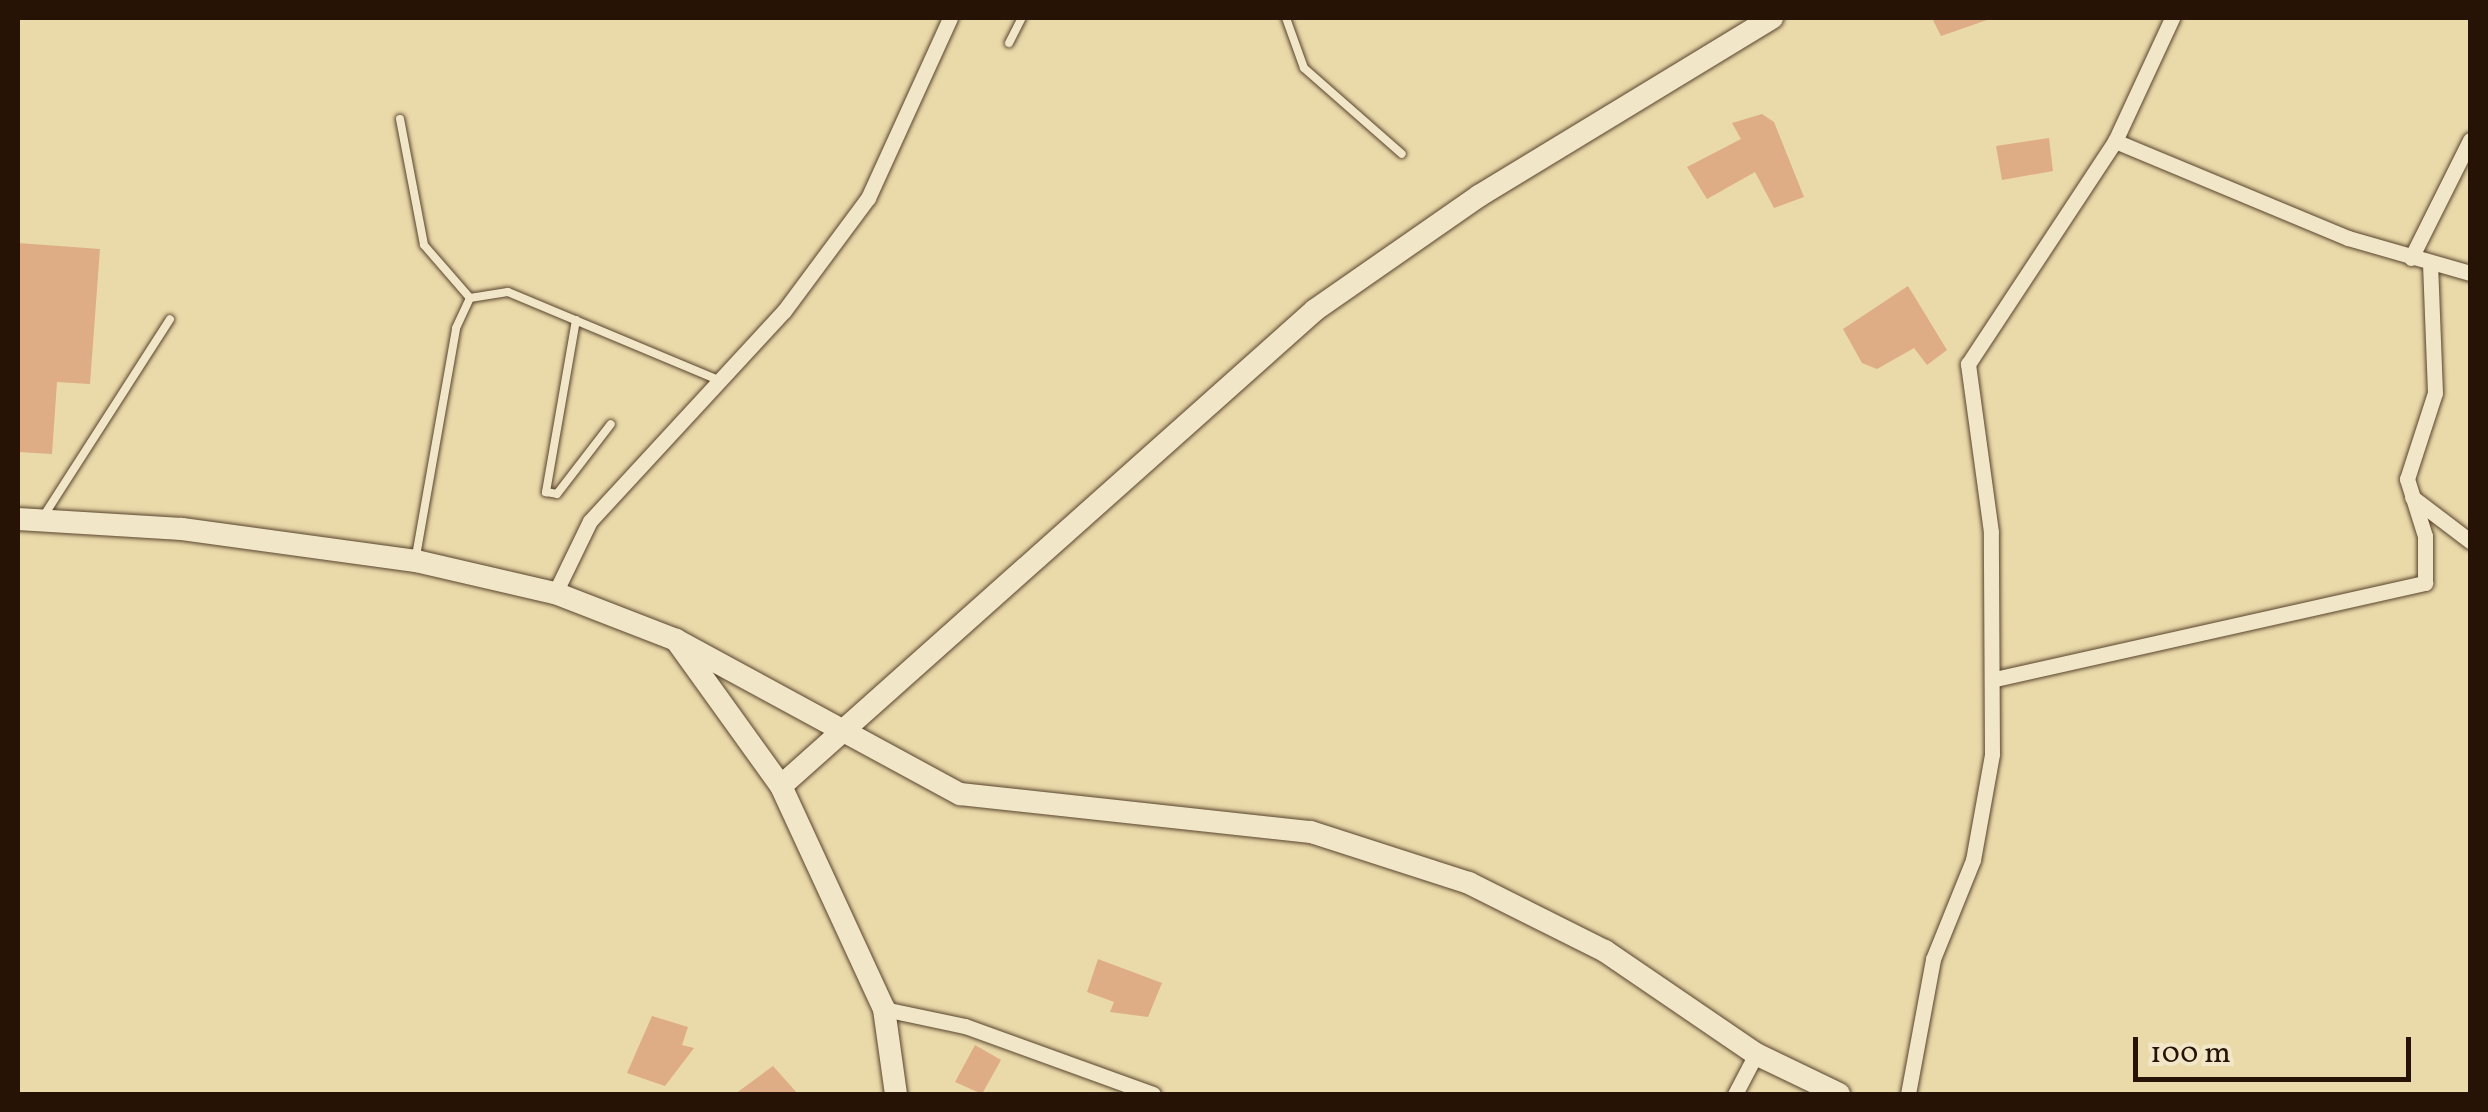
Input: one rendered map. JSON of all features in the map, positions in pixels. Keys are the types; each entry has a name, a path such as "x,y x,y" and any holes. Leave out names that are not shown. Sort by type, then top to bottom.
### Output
{"street":[{"path":"555,592 590,521 722,381 868,198 950,18"},
{"path":"781,786 849,732 1315,310 1479,196 1772,18"},
{"path":"1908,1094 1933,960 1974,860 1995,679 1991,532 1968,364 2115,141 2172,18"},
{"path":"2410,258 2470,140"},
{"path":"2115,141 2410,258 2470,273"},
{"path":"1995,679 2410,592 2428,566 2412,497 2410,463 2434,393 2430,264"},
{"path":"2412,497 2470,541"},
{"path":"18,518 43,517 416,561 555,592 676,640 987,801 1213,816 1372,848 1469,882 1604,950 1756,1054 1839,1094"},
{"path":"676,640 781,786 884,1009 896,1094"},
{"path":"884,1009 966,1026 1153,1094"},
{"path":"1735,1094 1756,1054"}],"lane":[{"path":"1009,44 1022,18"},
{"path":"1286,18 1304,68 1402,154"},
{"path":"400,119 424,245 470,298"},
{"path":"470,298 508,292 722,381"},
{"path":"416,561 456,328 470,298"},
{"path":"43,517 170,319"},
{"path":"576,320 546,492 558,494 611,424"}],"building":[{"path":"1932,18 1987,18 1987,20 1941,36"},
{"path":"1762,114 1774,122 1804,197 1774,208 1755,172 1707,199 1687,167 1741,139 1732,123"},
{"path":"2049,138 2053,171 2002,180 1996,146"},
{"path":"18,243 100,249 90,384 57,382 52,454 18,452"},
{"path":"1908,286 1947,350 1927,365 1914,348 1877,369 1862,363 1843,329"},
{"path":"1098,959 1162,983 1148,1017 1110,1012 1114,1002 1087,992"},
{"path":"652,1016 688,1027 682,1045 694,1048 665,1086 627,1073"},
{"path":"975,1045 1001,1060 982,1094 955,1082"},
{"path":"773,1066 798,1094 735,1094"}]}
